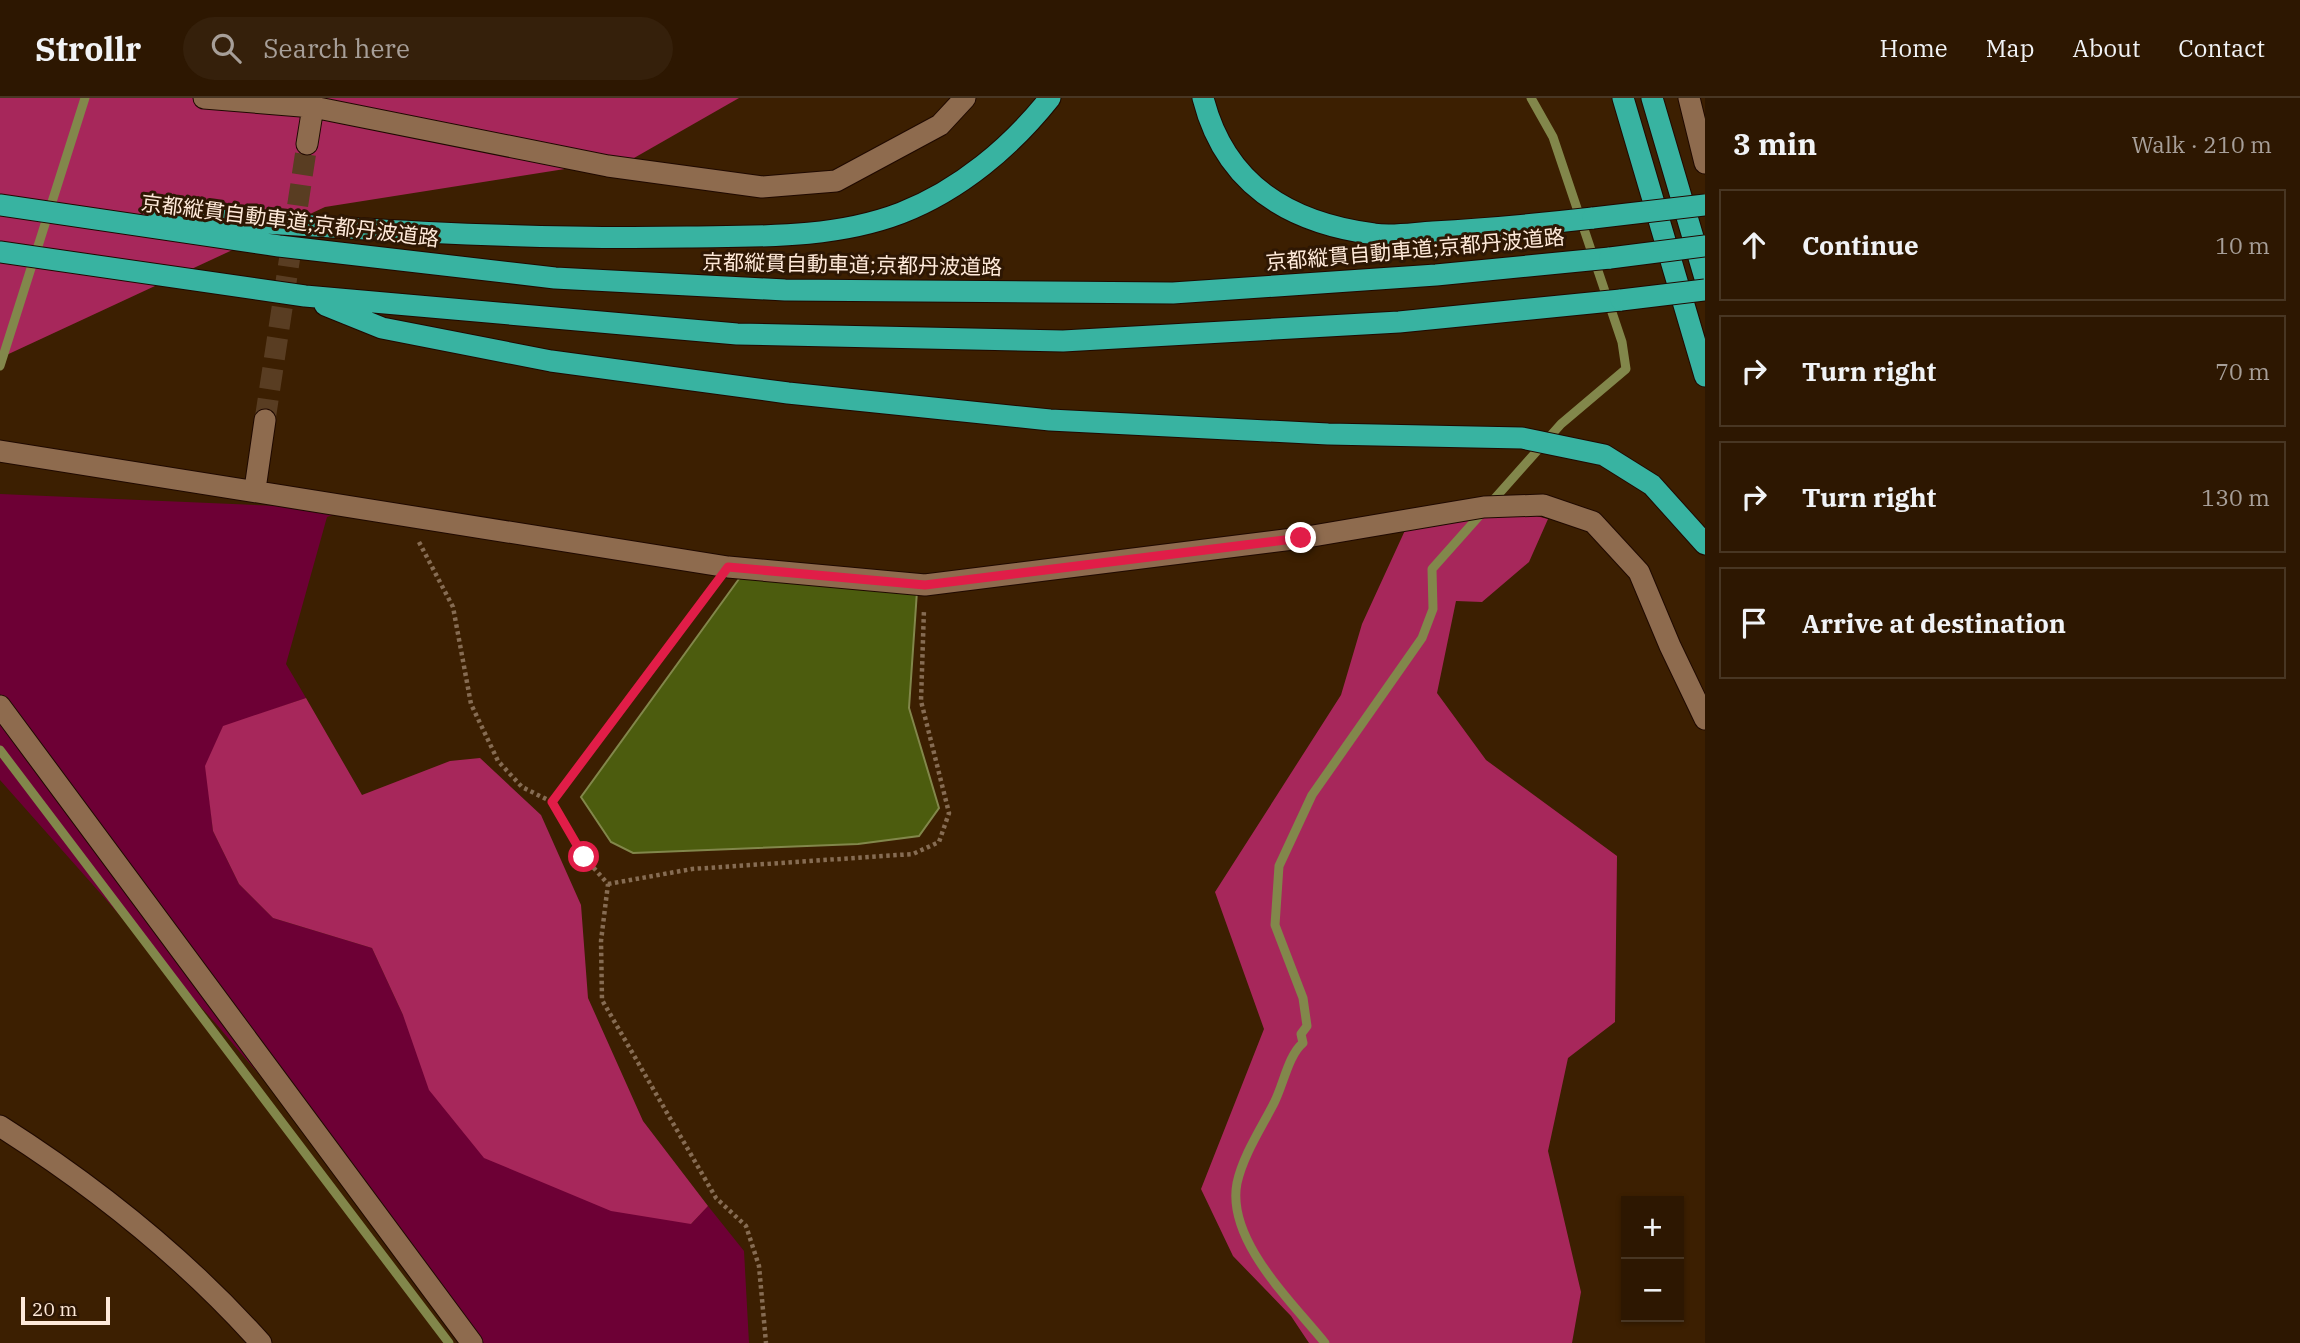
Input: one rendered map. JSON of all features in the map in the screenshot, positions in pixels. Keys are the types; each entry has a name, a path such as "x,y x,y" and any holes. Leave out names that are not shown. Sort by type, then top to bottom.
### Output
{"highway":[{"path":"4,206 455,235 593,239 811,235 901,213 968,177 1026,129 1050,98"},
{"path":"1203,98 1211,130 1252,187 1304,218 1376,234 1495,229 1705,205"},
{"path":"1623,98 1705,376"},
{"path":"1652,98 1705,278"},
{"name":"京都縦貫自動車道;京都丹波道路","path":"4,206 279,246 555,278 785,290 1173,293 1436,275 1705,246"},
{"path":"0,251 305,296 737,334 1063,341 1399,322 1705,290"},
{"path":"305,296 395,331 551,360 788,393 1050,420 1328,434 1522,438 1604,455 1652,485 1705,544"}],"street":[{"path":"204,98 313,107 608,166 762,187 836,181 940,125 965,98"},
{"path":"1689,98 1705,163"},
{"path":"307,144 313,107"},
{"path":"254,489 265,420"},
{"path":"0,451 254,489 728,567 925,585 1301,538 1484,507 1543,506 1593,522 1639,572 1705,719"},
{"path":"0,706 472,1343"},
{"path":"0,1126 44,1154 154,1237 221,1299 261,1343"}],"path":[{"path":"404,513 453,607 471,704 498,761 522,787 552,802 584,857 608,884 601,941 602,1000 716,1198 746,1226 760,1266 766,1343"},
{"path":"552,802 728,567"},
{"path":"608,884 692,869 913,854 939,842 949,813 921,701 925,585"}],"shaded area":[{"path":"0,98 739,98 634,158 325,207 0,358"},
{"path":"0,494 349,509 327,517 286,664 306,698 223,727 206,766 213,831 239,884 273,918 372,948 403,1015 691,1224 708,1206 744,1251 749,1343 482,1343 437,1284 217,1025 0,780"},
{"path":"1517,511 1548,519 1529,562 1482,602 1456,601 1437,693 1486,760 1617,856 1615,1022 1568,1058 1548,1151 1581,1292 1572,1343 1309,1343 1291,1316 1233,1256 1201,1189 1264,1029 1215,892 1341,695 1362,624 1407,526"},
{"path":"744,572 917,591 909,708 939,808 919,836 858,844 633,853 611,842 581,797"},
{"path":"306,698 362,795 450,761 480,758 541,815 581,905 588,998 643,1121 708,1206 691,1224 611,1211 484,1158 429,1090 403,1015 372,948 273,918 239,884 213,831 205,766 223,726"}],"waterway":[{"path":"0,366 85,98"},
{"path":"1325,1343 1280,1289 1251,1248 1241,1226 1236,1205 1237,1183 1243,1163 1277,1098 1293,1055 1303,1043 1301,1034 1307,1026 1303,998 1275,925 1279,866 1312,795 1422,638 1433,609 1432,569 1561,424 1626,369 1622,342 1553,137 1531,98"},
{"path":"0,750 449,1343"}],"tunnel":[{"path":"265,420 307,144"}],"route":[{"path":"584,857 552,802 728,567 925,585 1301,538"}]}
